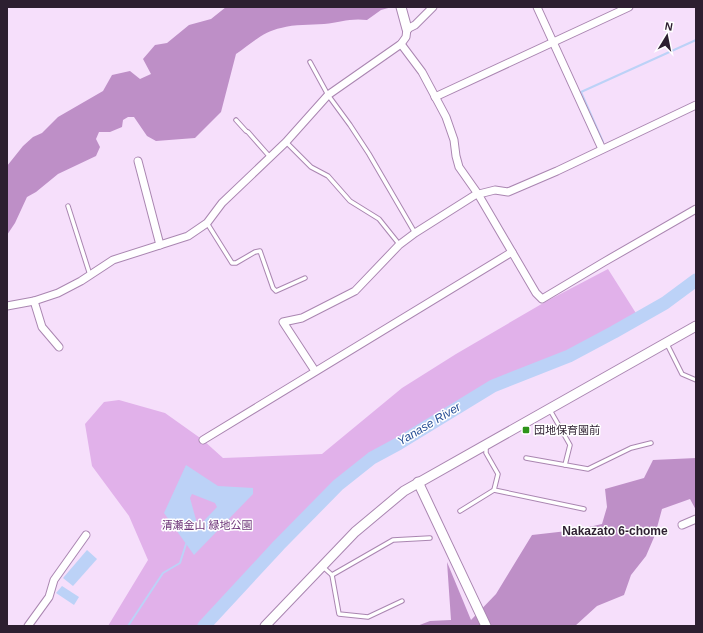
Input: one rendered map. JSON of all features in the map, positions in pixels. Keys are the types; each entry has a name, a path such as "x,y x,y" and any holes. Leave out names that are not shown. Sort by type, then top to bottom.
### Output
{"street":[{"path":"7,306 34,301 58,293 113,260 188,236 207,223 222,203 286,142 328,95 401,44 406,37 407,29 401,7"},
{"path":"407,29 415,25 433,7"},
{"path":"537,7 602,149"},
{"path":"435,97 629,7"},
{"path":"401,44 422,72 446,117 454,140 456,156 460,166 536,293 542,299 696,210"},
{"path":"315,371 284,322 302,318 355,291 400,245 415,233 478,194 495,190 508,192 557,171 696,105"},
{"path":"138,161 160,245"},
{"path":"203,440 512,252"},
{"path":"34,301 42,327 59,347"},
{"path":"265,626 354,532 404,491 696,326"},
{"path":"418,482 486,626"},
{"path":"682,525 696,519"},
{"path":"28,626 49,597 54,580 86,535"}],"lane":[{"path":"310,62 328,95 369,154 415,233"},
{"path":"236,120 270,157"},
{"path":"286,142 311,167 328,176 350,201 379,219 400,245"},
{"path":"68,206 90,275"},
{"path":"207,223 232,262 236,263 255,252 260,251 273,288 276,291 305,278"},
{"path":"666,342 682,374 696,380"},
{"path":"550,409 570,444 565,465"},
{"path":"526,458 588,469 631,448 651,443"},
{"path":"486,445 486,453 498,474 494,490"},
{"path":"460,511 494,490 584,509"},
{"path":"332,575 393,540 430,538"},
{"path":"322,566 332,575 339,614 368,617 402,601"}],"green space":[{"name":"清瀬金山 緑地公園","path":"608,269 639,318 493,386 372,458 338,485 206,626 108,626 148,560 129,516 92,466 85,424 104,402 119,400 165,413 203,440 223,458 322,454 402,388 456,354 545,302"}],"shaded area":[{"path":"226,7 392,7 381,10 367,20 350,20 324,24 297,25 269,32 257,39 236,54 221,112 195,138 156,141 147,136 134,117 128,117 123,120 122,127 110,132 99,132 96,139 100,147 96,156 58,174 36,192 27,197 15,223 7,235 7,166 23,146 33,137 42,133 58,117 103,91 112,75 130,71 140,79 151,74 143,59 155,45 167,43 189,25 211,19"},
{"path":"696,458 696,510 690,499 662,509 655,535 646,556 631,575 624,595 597,606 575,626 417,626 430,621 451,620 447,562 471,620 496,594 532,535 576,530 602,524 607,507 605,489 644,478 653,460"}],"water":[{"path":"186,465 218,486 253,488 253,494 194,555 164,513","holes":["192,494 215,503 217,507 198,527 190,498"]},
{"path":"87,550 97,559 73,586 63,578"},
{"path":"62,586 79,597 74,605 56,593"}],"waterway":[{"path":"603,142 581,92 696,40"},
{"name":"Yanase River","path":"204,626 279,545 338,485 372,458 398,444 493,386 569,356 614,332 665,303 696,280"},
{"path":"128,626 163,573 180,563 186,544"}],"place":[{"name":"団地保育園前","path":"526,430"}],"district":[{"name":"Nakazato 6-chome","path":"615,531"}]}
